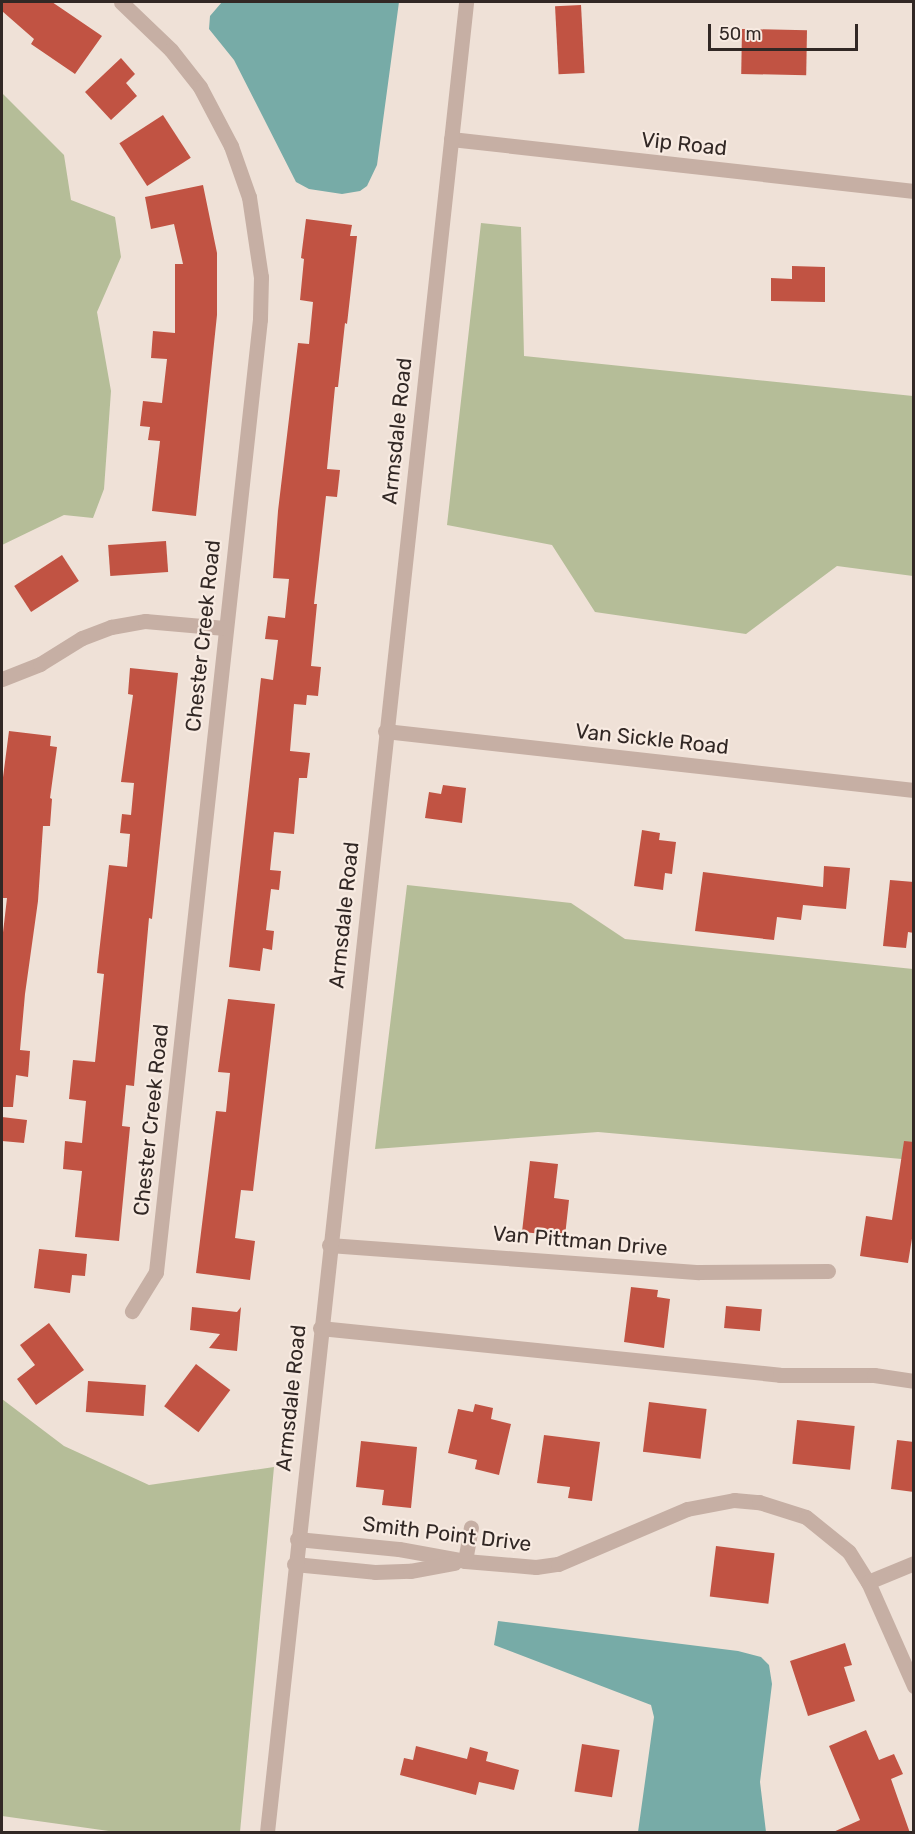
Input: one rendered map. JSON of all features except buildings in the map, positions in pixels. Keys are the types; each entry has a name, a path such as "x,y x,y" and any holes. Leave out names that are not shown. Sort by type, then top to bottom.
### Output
{"street":[{"name":"Chester Creek Road","path":"121,2 171,50 200,87 231,146 249,197 258,244 260,319 156,1272 132,1311"},
{"name":"Armsdale Road","path":"267,1833 294,1564 466,2"},
{"name":"Vip Road","path":"451,139 914,191"},
{"path":"2,679 40,664 82,638 111,627 145,621 225,628"},
{"name":"Van Sickle Road","path":"385,730 914,790"},
{"name":"Van Pittman Drive","path":"329,1245 699,1272 828,1271"},
{"path":"320,1328 780,1375 874,1375 914,1381"},
{"name":"Smith Point Drive","path":"297,1539 399,1549 465,1561 536,1567 558,1564 687,1509 734,1500 759,1502 806,1517 849,1552 868,1582 914,1686"},
{"path":"294,1564 375,1572 410,1571 465,1561 471,1528"},
{"path":"868,1582 914,1563"}],"green space":[{"path":"2,93 64,155 71,200 115,217 121,257 97,312 111,391 104,489 93,518 64,515 2,545"},
{"path":"481,223 521,227 524,356 913,396 913,576 837,566 746,634 595,612 552,545 447,525"},
{"path":"407,885 571,903 625,939 913,969 913,1160 598,1132 375,1149"},
{"path":"2,1399 64,1446 149,1485 274,1467 240,1832 116,1832 2,1816"}],"water":[{"path":"222,2 399,2 377,165 367,186 360,191 342,194 309,189 296,182 234,60 209,29 210,16"},
{"path":"498,1621 738,1651 761,1657 769,1665 772,1684 760,1782 766,1832 638,1832 654,1717 651,1705 494,1645"}]}
